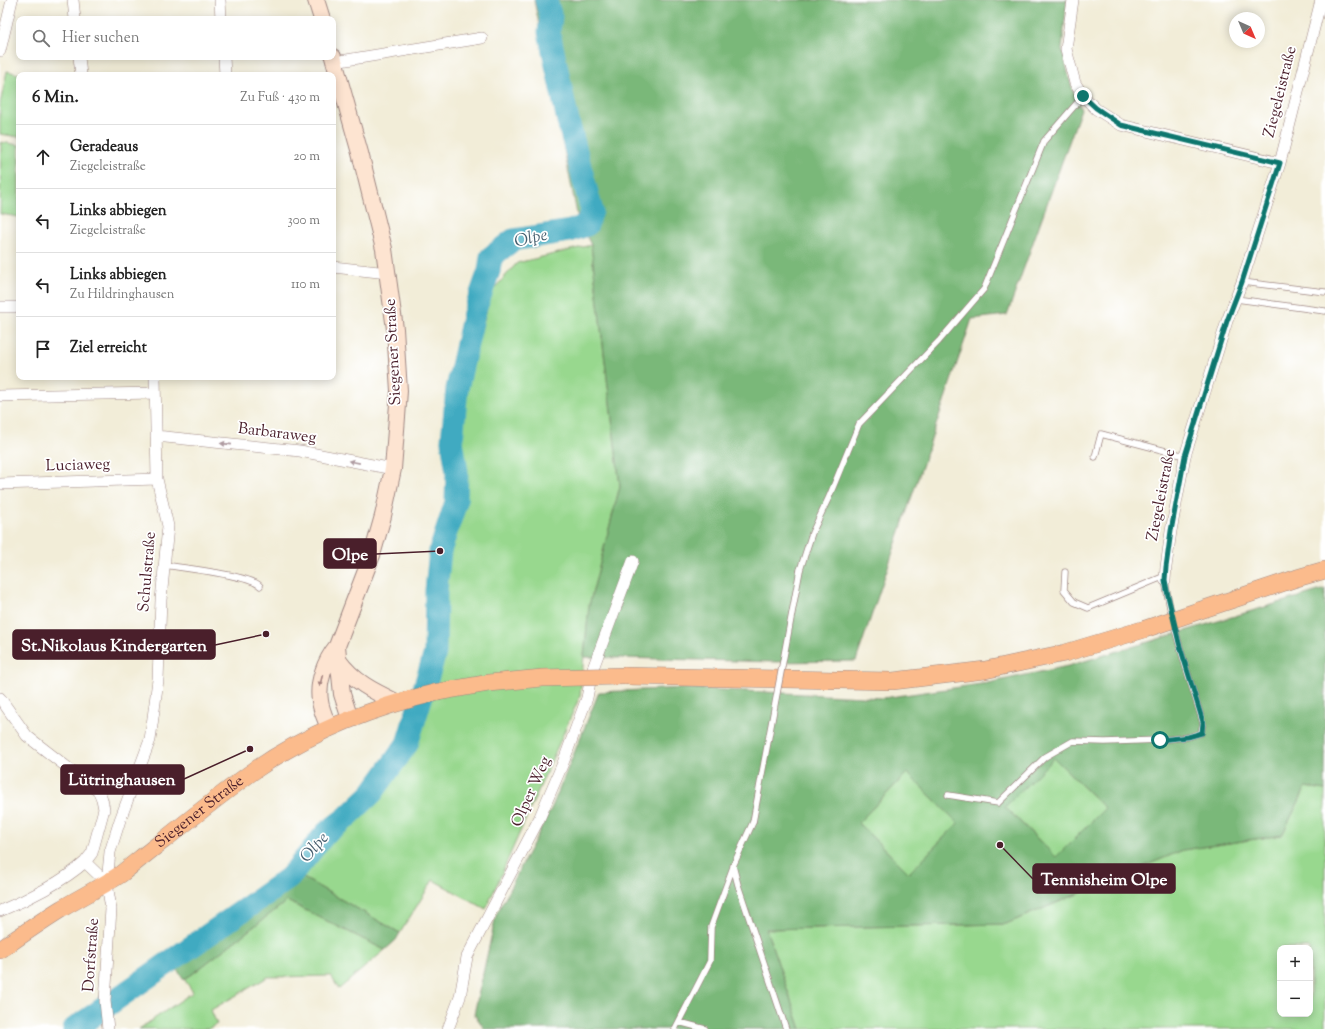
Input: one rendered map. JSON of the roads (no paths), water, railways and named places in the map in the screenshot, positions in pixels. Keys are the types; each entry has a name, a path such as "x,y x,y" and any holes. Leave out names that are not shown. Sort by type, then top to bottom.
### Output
{"main road":[{"path":"329,728 396,702 438,692 489,683 542,678 624,676 893,681 985,670 1066,653 1146,629 1249,593 1325,570"},
{"name":"Siegener Straße","path":"0,950 61,909 107,883 257,769 329,728"}],"street":[{"path":"0,51 12,0"},
{"path":"74,0 76,16"},
{"path":"316,0 321,16"},
{"path":"1073,0 1066,49 1075,83 1083,96 1096,108 1121,125 1280,163"},
{"name":"Ziegeleistraße","path":"1165,578 1171,531 1185,456 1227,321 1242,282 1280,163 1321,0"},
{"path":"220,2 221,16"},
{"path":"336,60 482,38"},
{"path":"79,60 81,72"},
{"path":"224,60 225,72"},
{"name":"Siegener Straße","path":"334,60 384,249 395,329 399,391 392,469 384,516 372,555 337,653 342,694 350,719"},
{"path":"336,267 388,273"},
{"path":"0,307 16,307"},
{"name":"Schulstraße","path":"107,883 112,846 120,820 150,740 158,680 160,600 168,526 157,479 156,380"},
{"path":"0,396 155,393"},
{"name":"Barbaraweg","path":"156,436 300,452 392,469"},
{"name":"Luciaweg","path":"0,484 157,479"},
{"name":"Olper Weg","path":"448,1029 460,997 467,957 539,819 563,763 587,698 592,671 633,561"},
{"path":"337,653 347,672 356,680 373,691 396,702"},
{"name":"Siegener Straße","path":"329,728 320,702 319,687 324,669 331,654 337,653"},
{"path":"0,698 26,736 99,792 104,809 92,853 85,862 69,874 18,904 0,911"},
{"path":"85,862 107,883"},
{"name":"Dorfstraße","path":"107,883 111,910 105,1001 108,1029"}],"lane":[{"path":"675,1029 710,961 711,927 733,866 752,822 800,570 812,533 829,498 859,424 939,341 984,289 1044,141 1083,96"},
{"path":"1242,282 1325,292"},
{"path":"1236,299 1325,311"},
{"path":"1095,457 1101,434 1185,456"},
{"path":"164,565 244,578 257,582 260,586"},
{"path":"1065,572 1064,590 1074,602 1088,608 1165,578"},
{"name":"Ziegeleistraße","path":"948,795 998,803 1045,757 1073,741 1105,742 1160,740 1188,737 1202,733 1203,722 1179,643 1165,578"},
{"path":"733,866 786,1029"},
{"path":"679,1022 705,1029"}],"waterway":[{"name":"Olpe","path":"74,1029 289,878 326,833 346,818 372,793 407,744 435,653 436,591 440,551 456,502 457,472 452,440 457,389 474,313 489,271 491,257 513,240 570,231 587,225 592,211 568,121 549,32 551,17 546,0"}],"place":[{"name":"Olpe","path":"440,551"},
{"name":"St.Nikolaus Kindergarten","path":"266,634"},
{"name":"Lütringhausen","path":"250,749"},
{"name":"Tennisheim Olpe","path":"1000,845"}]}
